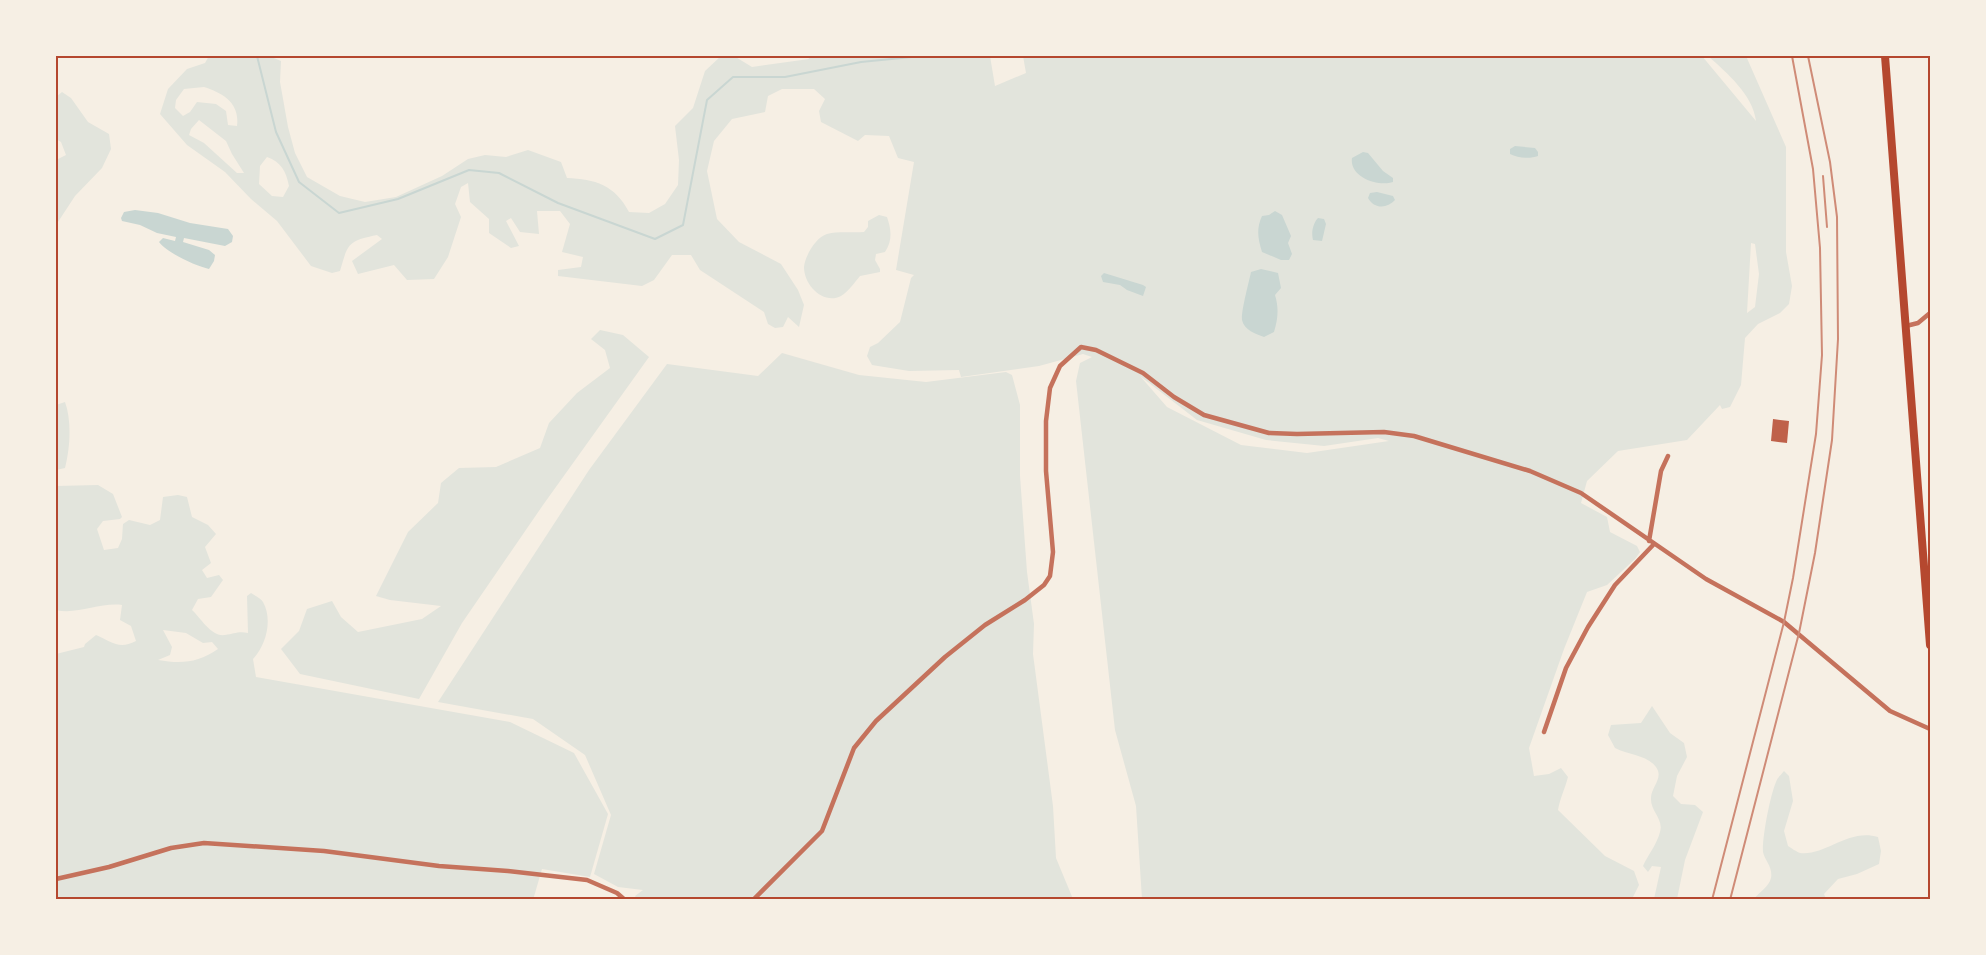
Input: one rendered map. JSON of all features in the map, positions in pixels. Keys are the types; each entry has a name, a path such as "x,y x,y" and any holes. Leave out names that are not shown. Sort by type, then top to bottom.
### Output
{"main road":[{"path":"1885,56 1930,645"}],"street":[{"path":"1906,326 1918,323 1930,312"},
{"path":"753,900 822,831 854,748 876,721 945,657 985,625 1025,600 1044,585 1050,576 1053,552 1046,471 1046,421 1050,388 1060,366 1081,347 1096,350 1143,373 1174,397 1204,415 1269,433 1384,432 1414,436 1530,471 1581,493 1706,579 1784,622 1890,711 1930,729"},
{"path":"1545,732 1566,668 1588,627 1615,585 1652,542 1661,471 1668,456"},
{"path":"56,879 109,867 171,848 204,843 324,852 587,880 617,893 625,900"}],"shaded area":[{"path":"209,56 269,56 281,61 280,82 295,153 307,177 340,196 365,202 396,197 442,176 468,159 485,155 506,157 528,150 561,162 567,178 587,180 603,185 617,195 629,212 649,213 665,204 678,185 679,160 675,126 693,108 705,71 721,56 734,56 752,67 809,59 808,56 990,56 995,86 1026,73 1023,56 1702,56 1756,121 1745,93 1708,56 1746,56 1786,147 1786,252 1792,286 1789,304 1780,313 1758,324 1745,338 1741,385 1730,407 1722,409 1720,405 1687,440 1618,451 1587,481 1581,503 1607,517 1610,532 1637,546 1640,552 1607,585 1587,592 1529,748 1534,776 1549,774 1561,768 1568,777 1558,810 1605,856 1634,871 1639,885 1632,899 1142,899 1136,806 1115,730 1076,381 1080,363 1092,357 1083,354 1039,366 961,377 959,370 909,371 872,365 867,356 870,347 878,343 900,322 911,278 914,275 896,270 914,162 898,158 889,136 865,135 858,141 821,122 819,111 825,99 814,89 782,89 768,96 765,112 732,119 714,141 707,171 717,219 739,242 781,264 798,290 804,305 799,327 788,317 783,327 775,328 768,324 764,312 700,270 691,255 672,255 654,280 642,286 558,276 558,270 581,267 583,257 562,252 570,224 560,211 537,211 539,234 520,232 511,218 506,221 519,246 511,248 489,233 489,219 470,202 468,183 461,187 455,204 461,217 448,257 434,279 407,280 394,265 358,274 352,261 382,239 377,235 360,239 351,245 345,254 340,271 332,273 311,266 277,221 251,199 225,172 187,145 160,114 168,89 187,69 205,63","holes":["204,87 224,96 236,111 237,126 228,125 226,111 216,104 197,102 190,112 183,116 175,108 176,100 184,89","199,120 226,141 244,173 237,173 204,143 189,135","267,157 282,168 289,186 283,197 272,196 259,184 260,166","1751,243 1755,244 1759,274 1755,307 1747,313","1140,376 1197,420 1266,440 1324,446 1378,438 1389,441 1307,453 1241,445 1167,407"]},
{"path":"62,92 71,98 88,122 109,134 111,149 102,168 75,196 56,225 56,160 66,155 61,142 56,139 56,97"},
{"path":"1515,146 1535,148 1538,156 1524,158 1510,154 1510,149"},
{"path":"1363,152 1368,153 1383,171 1393,178 1393,182 1373,182 1355,170 1352,158"},
{"path":"1377,192 1393,196 1395,200 1385,206 1377,206 1368,198 1370,193"},
{"path":"135,210 228,229 233,236 232,242 225,246 184,238 183,242 209,250 215,255 209,269 175,255 159,242 163,238 175,241 176,237 122,221 124,212"},
{"path":"1275,211 1282,215 1291,236 1288,243 1292,254 1289,260 1281,260 1262,252 1258,234 1260,221 1262,216"},
{"path":"879,215 887,217 891,234 885,252 876,254 875,260 880,272 860,276 846,292 835,298 828,298 816,292 807,281 804,267 815,243 827,234 864,232 868,227 868,221"},
{"path":"1318,218 1324,219 1326,224 1322,241 1313,240 1312,237 1312,231"},
{"path":"1261,269 1278,273 1281,288 1275,295 1278,313 1274,332 1264,337 1248,329 1242,320 1251,272"},
{"path":"1104,273 1143,285 1146,287 1143,296 1120,285 1103,282 1101,276"},
{"path":"600,330 623,335 649,357 462,623 419,699 300,674 281,649 299,631 307,609 332,601 341,617 358,632 422,619 441,606 390,600 376,596 408,532 438,503 441,483 459,468 496,467 540,448 549,423 577,393 610,368 605,350 591,339"},
{"path":"782,353 859,375 926,382 1006,372 1012,375 1020,405 1020,476 1027,572 1034,624 1033,654 1053,806 1056,858 1073,899 637,899 635,896 643,890 618,887 594,874 611,815 585,755 533,719 438,702 589,470 667,364 758,376"},
{"path":"65,402 70,435 68,452 65,468 56,470 56,405"},
{"path":"98,485 113,494 122,517 103,521 97,529 104,550 118,548 122,539 123,524 129,520 150,525 160,520 163,497 178,495 187,497 192,517 208,525 216,534 205,547 211,563 202,570 207,578 219,575 223,580 211,597 198,599 192,610 215,633 225,635 248,633 247,596 251,593 262,601 266,609 268,624 265,640 253,659 256,677 510,722 574,753 608,814 590,877 542,869 533,900 56,899 56,654 84,647 96,635 120,645 136,641 131,626 120,620 122,605 106,605 72,611 56,610 56,486","holes":["163,630 186,633 203,643 212,642 218,649 196,660 174,662 158,660 170,655 172,647"]},
{"path":"1652,706 1670,733 1684,743 1687,757 1677,776 1673,796 1681,804 1695,805 1703,812 1685,860 1677,899 1654,899 1661,867 1652,866 1648,872 1643,866 1657,841 1661,827 1651,803 1659,775 1658,771 1648,760 1615,748 1608,735 1611,725 1641,723"},
{"path":"1784,771 1789,776 1793,801 1784,831 1788,846 1800,853 1810,853 1857,836 1878,837 1881,851 1879,864 1857,874 1838,879 1824,894 1826,899 1754,899 1771,878 1770,867 1763,852 1764,837 1774,788 1777,779"}],"building":[{"path":"1773,419 1789,421 1787,443 1771,441"}],"waterway":[{"path":"257,56 276,132 299,182 339,213 398,199 469,170 499,173 558,203 655,239 683,225 707,100 733,77 785,77 861,62 922,56"}],"railway":[{"path":"1712,900 1784,622 1816,434 1822,355 1820,248 1813,169 1792,56"},
{"path":"1730,900 1799,633 1815,553 1832,440 1838,339 1837,217 1830,162 1808,56"},
{"path":"1823,176 1827,227"}]}
